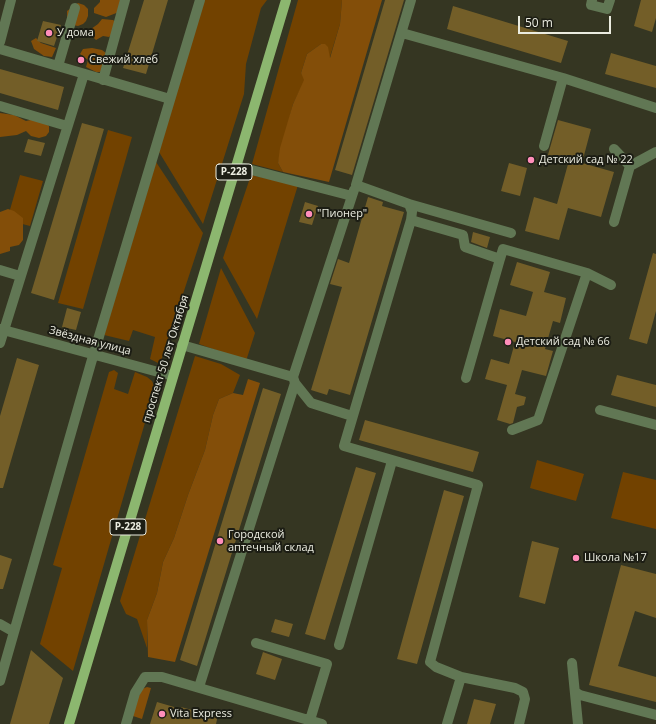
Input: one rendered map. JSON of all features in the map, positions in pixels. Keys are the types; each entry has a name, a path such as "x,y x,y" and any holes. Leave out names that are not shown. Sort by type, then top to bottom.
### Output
{"main road":[{"name":"проспект 50 лет Октября","path":"69,724 286,0"}],"street":[{"path":"0,42 12,0"},
{"path":"103,80 125,0"},
{"path":"0,681 94,354 200,0"},
{"path":"199,687 356,185 411,0"},
{"path":"592,0 591,4 607,9 610,0"},
{"path":"58,66 75,8"},
{"path":"402,33 563,78 656,108"},
{"path":"0,49 170,99"},
{"path":"0,343 2,329 84,74"},
{"path":"544,146 563,78"},
{"path":"0,106 67,126"},
{"path":"614,149 630,166"},
{"path":"614,222 630,166 656,152"},
{"path":"236,166 352,196"},
{"path":"356,185 409,204 511,233"},
{"path":"409,204 412,212 411,220 344,446 478,485 430,662 436,667 461,677 515,688 522,692 525,699 519,724"},
{"path":"411,220 463,235 464,247 500,259"},
{"path":"466,378 503,250 587,273 610,285"},
{"path":"0,270 20,276"},
{"path":"512,430 538,420 587,273"},
{"name":"Звёздная улица","path":"2,329 173,376"},
{"path":"182,345 294,380 311,403 352,416"},
{"path":"600,410 656,425"},
{"path":"339,645 392,461"},
{"path":"0,624 14,632"},
{"path":"256,643 327,664 310,720"},
{"path":"575,666 578,724"},
{"path":"126,724 135,693 145,677 162,677 322,724"},
{"path":"447,724 461,677"},
{"path":"577,694 656,715"},
{"path":"577,694 583,724"}],"shaded area":[{"path":"100,0 123,0 119,12 106,17 94,13 94,8"},
{"path":"204,0 267,0 261,8 246,64 244,94 203,224 159,152"},
{"path":"298,0 342,0 340,24 329,60 321,44 307,54 301,73 305,80 293,104 278,163 283,172 252,164"},
{"path":"342,0 382,0 329,182 283,172 278,163 280,148 293,104 304,80 301,73 307,54 321,44 325,44 328,47 330,58 340,24"},
{"path":"78,3 84,5 88,9 86,21 78,26 67,24 67,11"},
{"path":"102,19 113,20 117,23 113,33 109,37 103,36 96,40 90,34 91,29"},
{"path":"36,38 41,43 56,48 52,57 44,56 34,49 31,41"},
{"path":"92,48 102,50 106,53 100,72 96,72 86,67 88,60 80,54 83,49"},
{"path":"0,113 14,115 26,121 35,119 42,121 49,126 49,132 46,136 39,138 31,136 26,131 17,135 0,137"},
{"path":"108,130 132,137 83,309 58,303"},
{"path":"156,162 203,233 160,364 150,359 155,337 133,330 129,341 104,335"},
{"path":"20,175 43,181 30,226 7,220"},
{"path":"251,175 298,185 257,319 223,258"},
{"path":"8,209 14,211 23,218 23,240 19,245 10,247 10,251 0,254 0,212"},
{"path":"221,268 255,333 246,361 199,344"},
{"path":"195,356 221,364 240,375 233,393 219,399 213,415 205,450 174,538 163,562 157,593 147,620 147,648 137,619 126,614 120,601"},
{"path":"114,370 118,373 114,389 128,394 135,372 152,381 155,388 73,671 40,644 62,568 53,565 109,372"},
{"path":"248,379 260,383 175,662 148,657 147,620 157,593 163,562 174,538 205,450 213,415 219,399 233,393 243,395"},
{"path":"537,460 584,474 576,501 530,488"},
{"path":"623,472 656,480 656,529 611,518"},
{"path":"147,687 151,688 142,719 130,715 142,689"}],"building":[{"path":"144,0 168,0 146,74 123,68"},
{"path":"385,0 404,0 352,175 335,170"},
{"path":"641,0 656,0 656,18 652,32 634,26"},
{"path":"453,6 568,41 561,63 447,29"},
{"name":"У дома","path":"43,21 61,25 54,46 37,41"},
{"path":"611,53 656,66 656,88 605,74"},
{"path":"0,69 64,87 58,110 0,93"},
{"path":"558,120 591,129 582,163 614,172 601,217 568,208 559,240 525,231 534,197 557,204 568,164 547,158"},
{"path":"82,123 104,129 54,300 31,293"},
{"path":"28,139 45,143 41,156 24,152"},
{"path":"509,163 527,168 520,196 501,191"},
{"path":"368,197 383,202 382,206 404,212 350,395 329,389 327,395 311,390 342,287 330,284 338,259 349,263"},
{"name":"\"Пионер\"","path":"305,202 318,206 312,225 299,222"},
{"path":"473,232 490,237 487,248 471,242"},
{"path":"653,253 656,254 656,311 647,344 629,339"},
{"path":"517,262 550,272 544,292 566,298 560,323 553,321 545,349 553,351 546,376 522,370 515,394 526,397 524,405 517,407 513,423 510,424 497,420 507,385 485,379 491,359 509,364 515,342 493,336 500,309 526,316 533,292 510,285"},
{"path":"67,308 81,312 76,330 62,327"},
{"path":"17,358 39,365 3,488 0,488 0,416"},
{"path":"617,375 656,385 656,407 611,395"},
{"path":"263,388 281,394 197,666 180,660"},
{"path":"365,420 479,452 473,472 359,440"},
{"path":"356,467 376,473 325,640 305,634"},
{"path":"444,490 464,496 417,664 397,659"},
{"path":"532,541 559,548 545,604 519,597"},
{"path":"0,555 12,559 3,589 0,589"},
{"path":"621,565 656,574 656,618 635,611 618,666 656,677 656,702 589,685"},
{"path":"275,619 293,624 289,637 271,632"},
{"path":"31,650 63,678 49,724 10,724"},
{"path":"263,652 282,659 275,680 256,674"},
{"path":"474,699 496,704 490,724 467,724"},
{"path":"157,702 181,709 181,707 192,710 193,707 218,715 216,724 150,724"}],"place":[{"name":"У дома","path":"49,33"},
{"name":"Свежий хлеб","path":"81,60"},
{"name":"Детский сад № 22","path":"531,160"},
{"name":"\"Пионер\"","path":"309,214"},
{"name":"Детский сад № 66","path":"508,342"},
{"name":"Городской аптечный склад","path":"220,541"},
{"name":"Школа №17","path":"576,558"},
{"name":"Vita Express","path":"162,714"}]}
